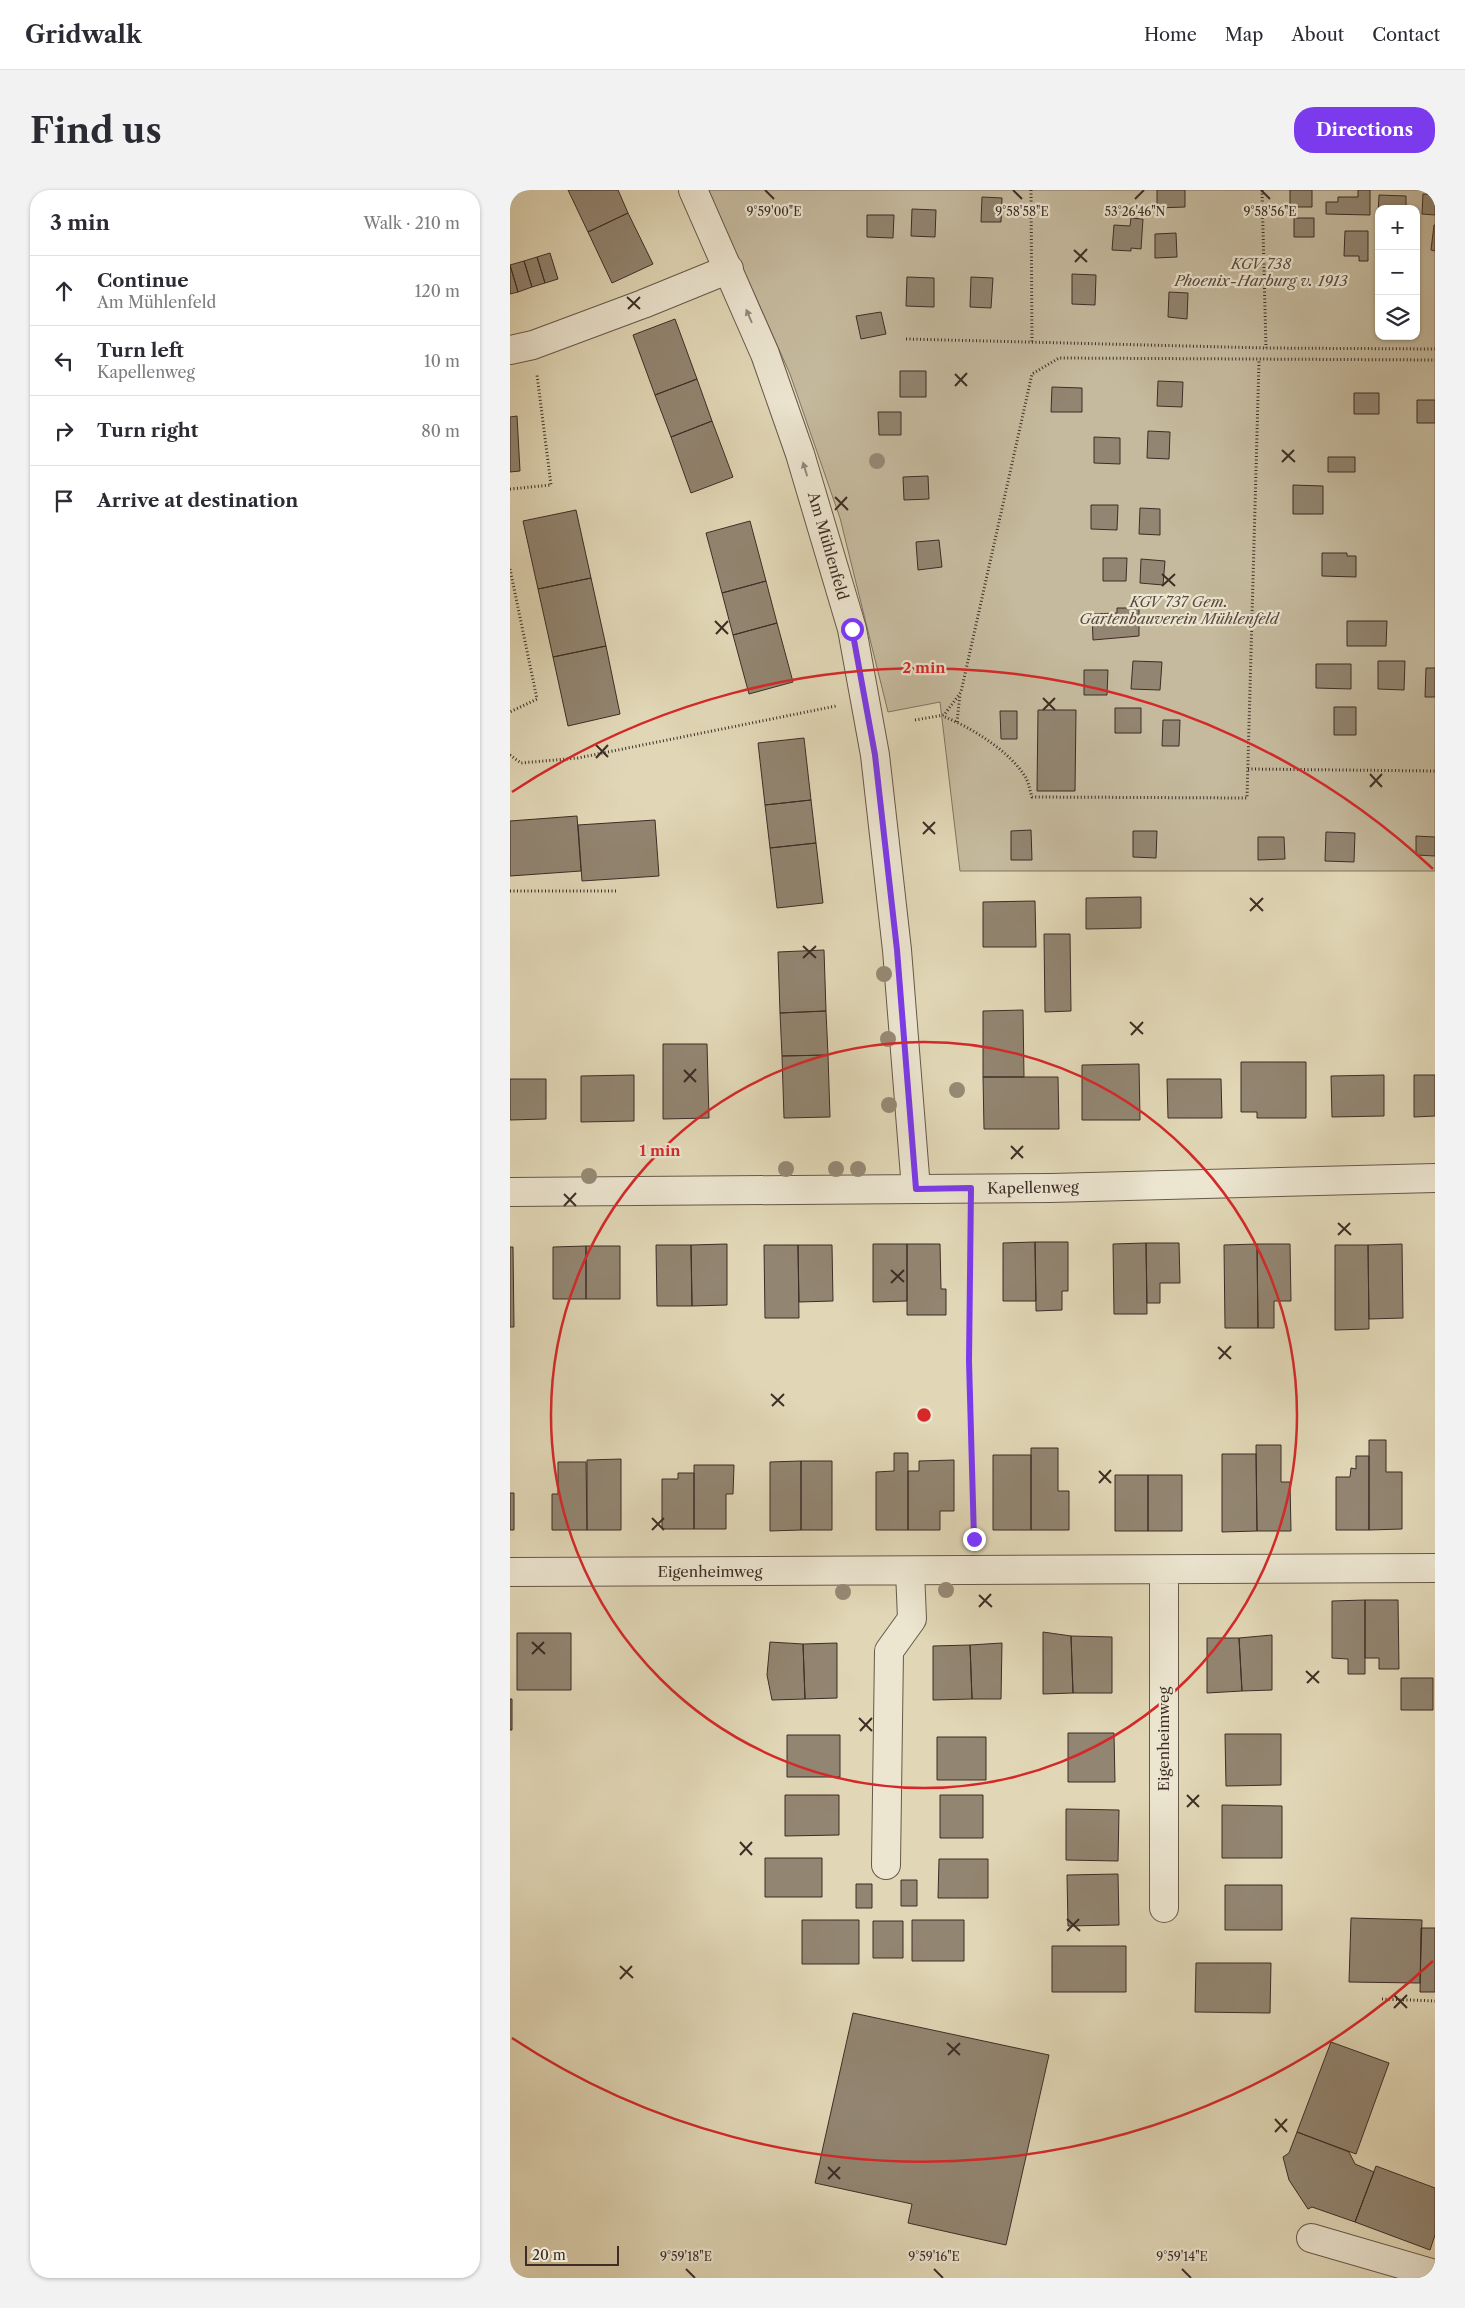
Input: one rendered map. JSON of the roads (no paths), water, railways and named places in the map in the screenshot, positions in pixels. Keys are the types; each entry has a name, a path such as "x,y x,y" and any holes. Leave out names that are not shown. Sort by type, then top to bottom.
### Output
{"street":[{"name":"Am Mühlenfeld","path":"694,190 765,354 800,454 852,629 871,725 876,765 897,950 916,1189"},
{"path":"522,347 643,304 729,269"},
{"name":"Kapellenweg","path":"510,1192 916,1189 1435,1178"},
{"name":"Eigenheimweg","path":"510,1572 1435,1568"},
{"name":"Eigenheimweg","path":"1164,1570 1164,1908"},
{"path":"886,1864 890,1651 912,1619 910,1571"},
{"path":"1311,2238 1435,2274"}],"park label":[{"name":"KGV 738 Phoenix-Harburg v. 1913","path":"1261,272"},
{"name":"KGV 737 Gem. Gartenbauverein Mühlenfeld","path":"1179,610"}]}
